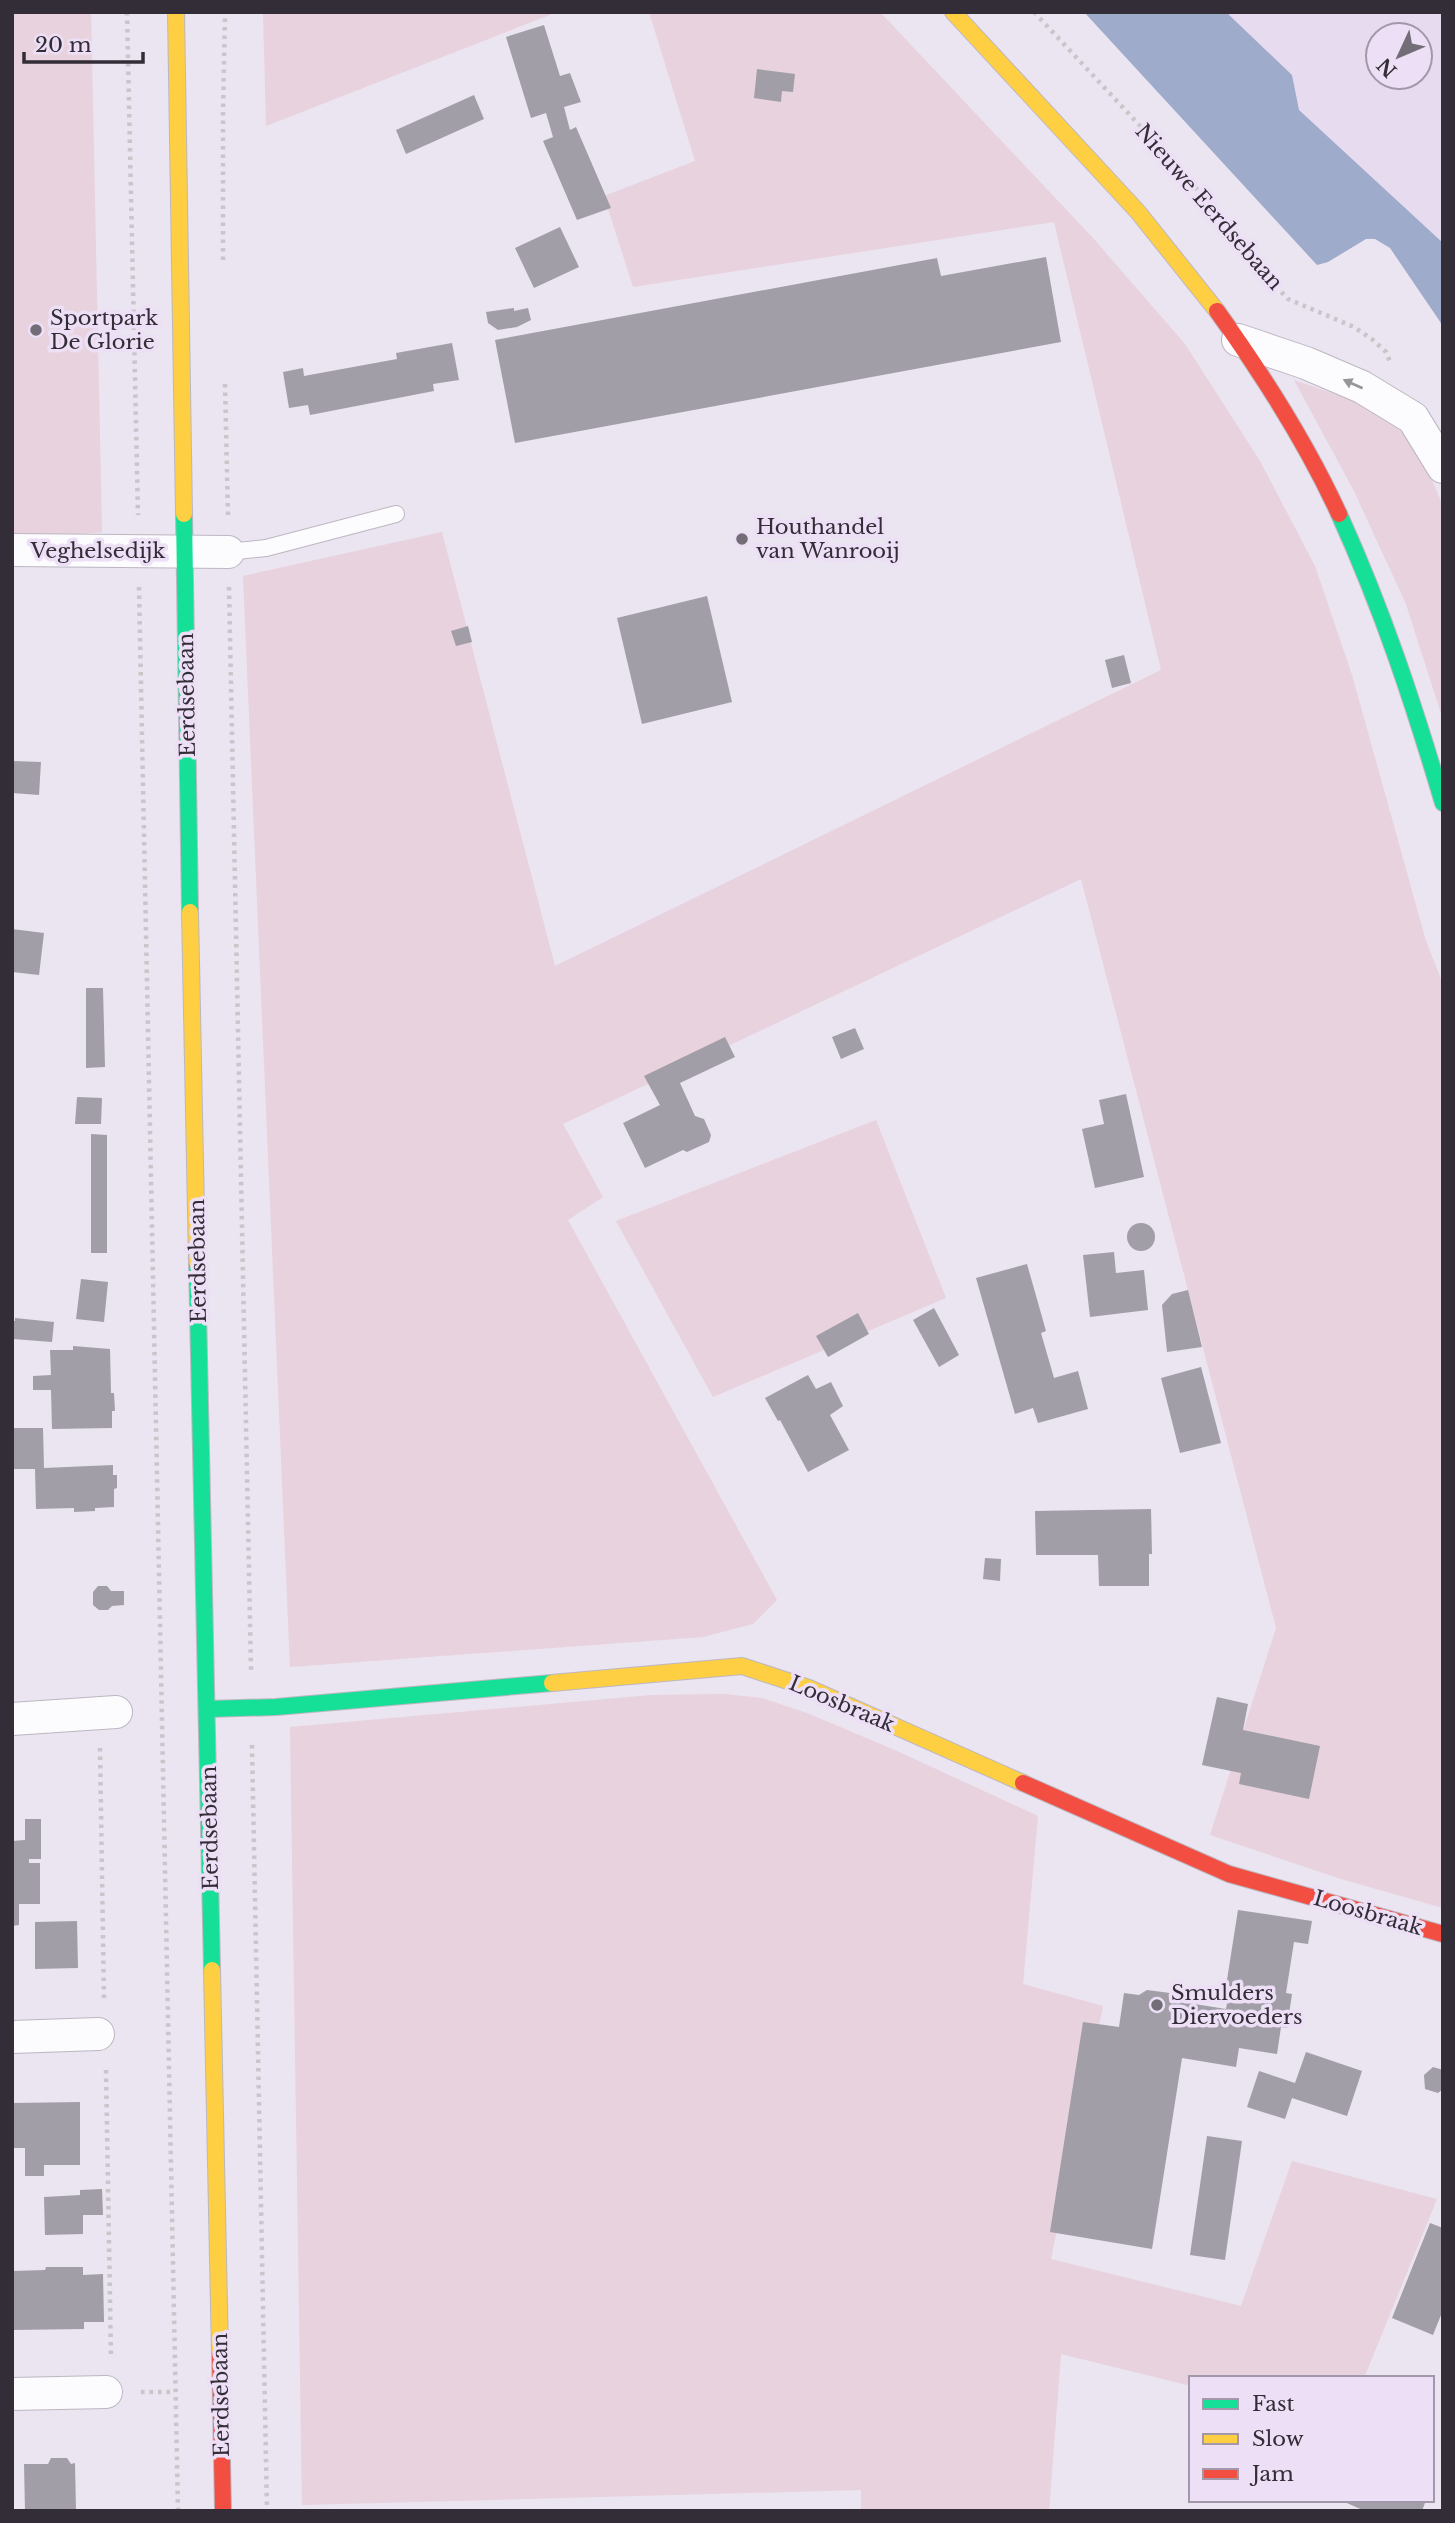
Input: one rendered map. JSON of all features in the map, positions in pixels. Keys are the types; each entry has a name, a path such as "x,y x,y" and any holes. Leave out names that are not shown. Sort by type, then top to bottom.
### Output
{"street":[{"name":"Eerdsebaan","path":"176,12 183,552 223,2511"},
{"path":"953,12 1187,271 1238,340 1288,419 1321,479 1366,574 1408,686 1443,803"},
{"path":"1238,340 1306,363 1362,387 1413,418 1443,467"},
{"name":"Veghelsedijk","path":"12,550 228,552"},
{"name":"Loosbraak","path":"207,1709 276,1707 741,1666 809,1688 1229,1874 1443,1934"},
{"path":"12,1719 116,1712"},
{"path":"12,2037 98,2034"},
{"path":"12,2394 106,2392"}],"lane":[{"path":"228,552 266,548 396,514"}],"path":[{"path":"127,12 138,519"},
{"path":"223,254 222,114 225,12"},
{"name":"Nieuwe Eerdsebaan","path":"1034,12 1184,173 1264,274 1288,299 1354,327 1386,352 1391,364"},
{"path":"227,462 251,1681"},
{"path":"139,583 165,1710 178,2511"},
{"path":"155,1711 165,1710"},
{"path":"251,1736 267,2511"},
{"path":"169,2392 176,2392"}],"shaded area":[{"path":"12,12 91,12 102,532 58,536 12,535"},
{"path":"263,12 557,12 266,126"},
{"path":"649,12 880,12 1093,238 1185,344 1260,461 1315,566 1352,675 1426,941 1443,984 1443,1908 1341,1879 1210,1835 1276,1628 1081,879 563,1124 603,1197 568,1220 777,1600 753,1624 703,1637 290,1667 243,576 442,532 555,966 1161,670 1054,222 633,287 604,196 695,161"},
{"path":"1188,12 1443,12 1443,280"},
{"path":"1294,380 1384,411 1421,455 1443,506 1443,720 1406,604 1354,491"},
{"path":"876,1120 946,1298 713,1397 616,1221"},
{"path":"724,1694 762,1698 807,1713 897,1751 1038,1816 1023,1984 1103,2006 1051,2259 1241,2306 1292,2161 1437,2199 1365,2376 1189,2376 1189,2386 1061,2354 1049,2511 861,2511 861,2490 302,2505 290,1727 651,1695"}],"water":[{"path":"1084,12 1226,12 1292,75 1299,110 1443,243 1443,326 1390,248 1375,239 1366,239 1328,262 1317,265"}],"building":[{"path":"544,25 560,76 570,73 581,102 564,107 570,130 576,127 611,208 577,220 543,141 553,137 546,113 531,118 506,37"},
{"path":"757,69 795,74 793,92 782,91 781,102 754,98"},
{"path":"474,95 484,119 406,154 396,130"},
{"path":"560,227 579,267 534,288 515,248"},
{"path":"1046,257 1061,342 515,443 495,340 937,258 941,276"},
{"path":"514,308 514,311 528,308 531,320 517,327 498,330 488,323 486,312"},
{"path":"452,343 459,380 433,384 434,391 310,415 308,405 289,408 283,372 303,368 304,376 397,359 396,353"},
{"path":"707,596 732,702 642,724 617,618"},
{"path":"468,626 472,642 456,646 451,631"},
{"path":"1124,655 1131,683 1112,688 1105,660"},
{"path":"12,761 41,762 39,795 12,793"},
{"path":"12,929 44,933 39,975 12,972"},
{"path":"86,988 103,988 105,1067 86,1068"},
{"path":"855,1028 864,1049 841,1059 832,1037"},
{"path":"725,1037 735,1057 680,1083 695,1116 704,1119 711,1135 709,1142 687,1152 683,1150 645,1168 623,1123 660,1105 644,1076"},
{"path":"1126,1094 1144,1177 1095,1188 1082,1129 1104,1124 1099,1100"},
{"path":"77,1097 102,1098 101,1124 75,1124"},
{"path":"91,1134 107,1135 107,1253 91,1253"},
{"path":"1141,1223 1151,1227 1155,1237 1151,1247 1141,1251 1131,1247 1127,1237 1131,1227"},
{"path":"1114,1252 1116,1273 1144,1270 1148,1310 1090,1317 1083,1255"},
{"path":"1027,1264 1046,1331 1041,1333 1054,1378 1078,1371 1088,1409 1038,1423 1033,1408 1015,1414 976,1278"},
{"path":"81,1279 108,1282 104,1322 76,1319"},
{"path":"1188,1290 1202,1347 1167,1352 1162,1305 1172,1294"},
{"path":"934,1308 959,1355 939,1367 913,1320"},
{"path":"858,1313 869,1334 828,1357 816,1336"},
{"path":"15,1318 54,1322 52,1342 13,1339 12,1321 15,1321"},
{"path":"73,1346 110,1349 111,1393 114,1393 115,1411 112,1411 112,1428 52,1429 51,1390 33,1390 33,1376 51,1375 50,1350 73,1350"},
{"path":"1201,1367 1221,1443 1180,1453 1161,1378"},
{"path":"808,1375 816,1389 831,1382 843,1406 830,1415 849,1450 808,1472 765,1398"},
{"path":"12,1428 43,1428 44,1468 113,1465 113,1475 117,1475 114,1507 74,1512 74,1508 36,1509 35,1469 12,1469"},
{"path":"1151,1509 1152,1554 1149,1554 1149,1586 1099,1586 1098,1555 1036,1555 1035,1511"},
{"path":"985,1558 1001,1559 1000,1581 983,1579"},
{"path":"98,1586 107,1586 111,1591 124,1591 124,1605 99,1610 93,1605 93,1592"},
{"path":"1217,1697 1248,1704 1243,1730 1320,1746 1309,1799 1239,1784 1241,1773 1202,1765"},
{"path":"25,1819 41,1819 41,1859 29,1859 29,1863 40,1863 40,1904 19,1904 19,1925 12,1926 12,1841 25,1840"},
{"path":"1238,1910 1312,1921 1308,1944 1294,1942 1286,1993 1292,1994 1287,2028 1281,2027 1277,2054 1239,2048 1236,2067 1182,2058 1152,2249 1050,2232 1083,2022 1119,2027 1124,1993 1139,1995 1147,1990 1170,1993 1176,2001 1226,2009 1230,1986 1226,1986"},
{"path":"77,1921 78,1968 35,1969 35,1922"},
{"path":"1306,2052 1362,2071 1347,2116 1292,2098 1285,2119 1247,2107 1259,2071 1295,2083"},
{"path":"1433,2067 1443,2070 1443,2089 1438,2093 1425,2089 1424,2075"},
{"path":"80,2102 80,2165 44,2165 44,2176 25,2176 25,2148 12,2148 12,2103"},
{"path":"1207,2136 1242,2141 1225,2260 1190,2255"},
{"path":"102,2189 103,2215 83,2215 83,2234 45,2235 44,2197 80,2195 80,2190"},
{"path":"1430,2223 1443,2228 1443,2310 1433,2335 1392,2318"},
{"path":"46,2267 83,2267 83,2275 103,2274 104,2322 84,2322 84,2329 12,2330 12,2271 45,2270"},
{"path":"51,2458 67,2458 71,2464 75,2463 76,2511 25,2511 24,2464 48,2464"},
{"path":"1345,2502 1425,2502 1422,2511 1365,2511"}],"traffic: fast":[{"path":"184,514 190,912"},
{"path":"1339,514 1370,586 1396,657 1443,803"},
{"path":"197,1262 212,1970"},
{"path":"207,1709 276,1707 552,1683"}],"traffic: slow":[{"path":"176,12 184,514"},
{"path":"953,12 1138,212 1217,311"},
{"path":"190,912 197,1262"},
{"path":"552,1683 742,1666 809,1688 1023,1783"},
{"path":"212,1970 220,2354"}],"traffic: jam":[{"path":"1217,311 1283,410 1339,514"},
{"path":"1023,1783 1229,1874 1443,1934"},
{"path":"220,2354 223,2511"}],"place":[{"name":"Sportpark De Glorie","path":"36,330"},
{"name":"Houthandel van Wanrooij","path":"742,539"},
{"name":"Smulders Diervoeders","path":"1157,2005"}]}
